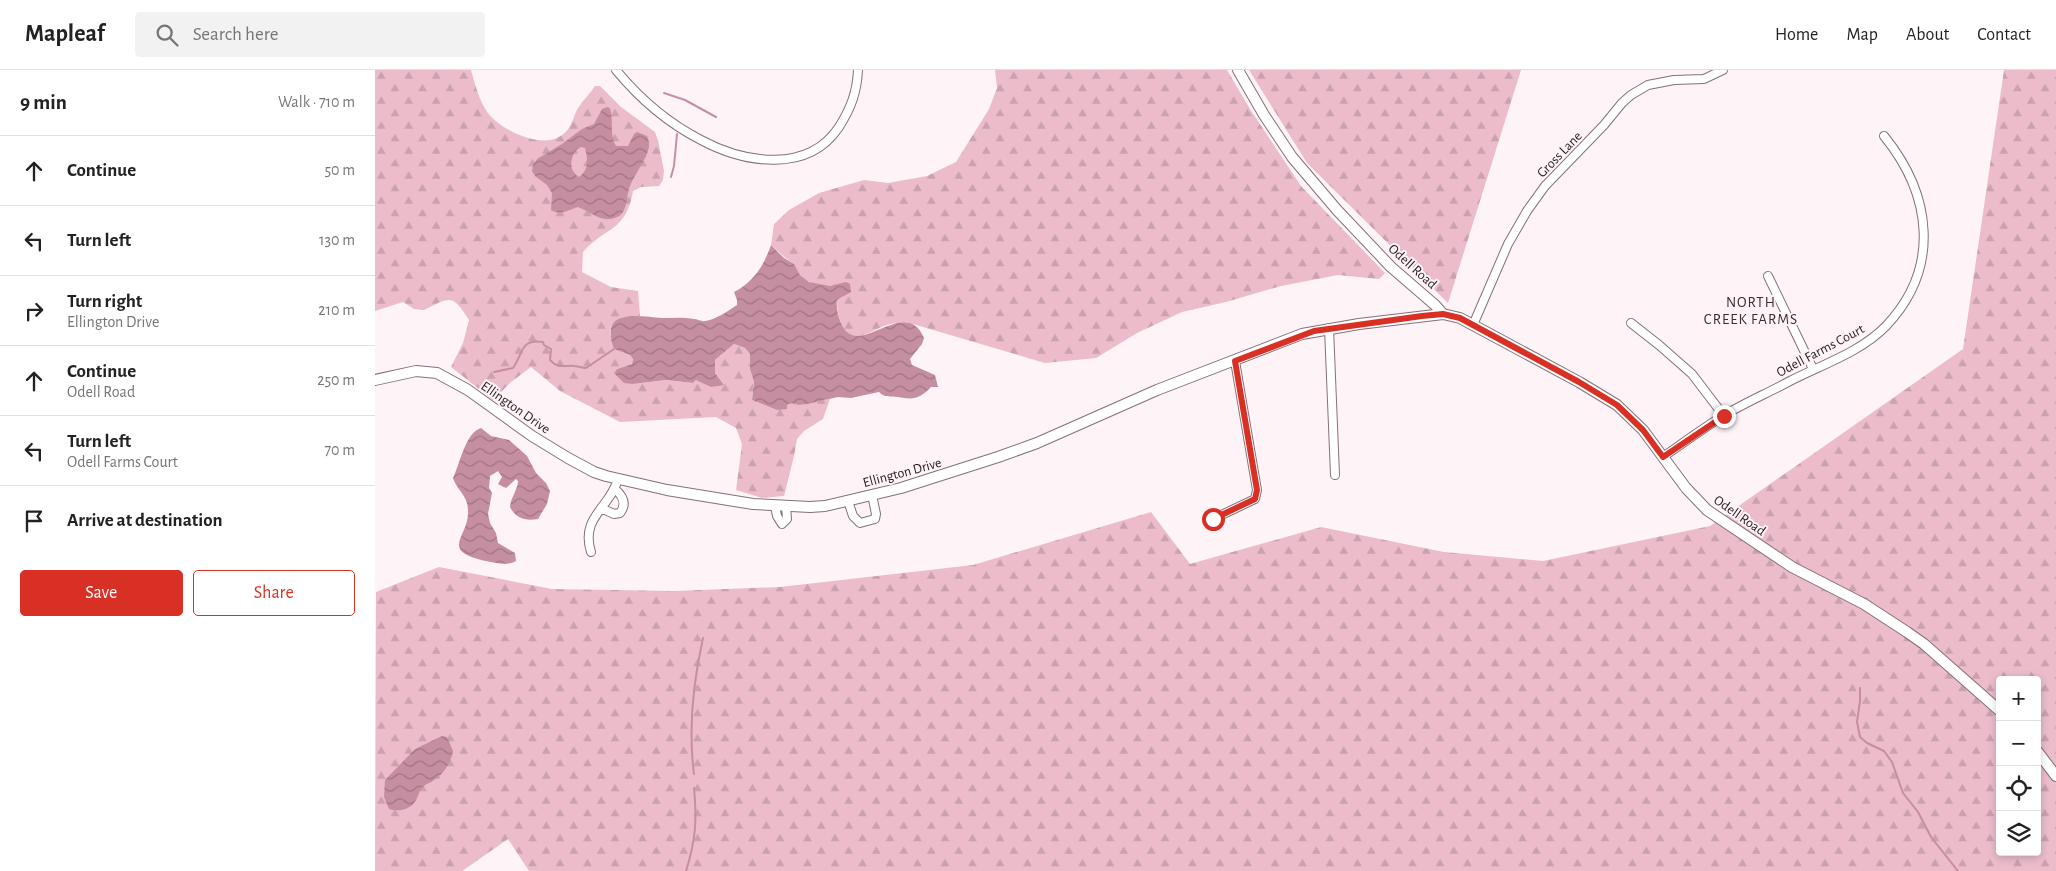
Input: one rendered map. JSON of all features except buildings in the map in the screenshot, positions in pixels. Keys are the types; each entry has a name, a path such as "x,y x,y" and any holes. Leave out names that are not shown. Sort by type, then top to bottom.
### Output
{"street":[{"path":"616,70 651,106 701,140 749,157 780,160 791,160 812,152 827,142 853,103 859,70"},
{"name":"Odell Road","path":"1238,70 1276,134 1311,182 1391,267 1443,314 1460,318 1579,382 1617,405 1643,430 1699,503 1720,520 1792,567 1864,604 1907,632 1924,644 1996,707"},
{"name":"Gross Lane","path":"1473,325 1508,244 1527,211 1545,186 1585,146 1622,103 1648,85 1674,80 1704,79 1723,70"},
{"name":"Odell Farms Court","path":"1663,457 1724,416 1859,345 1885,327 1909,293 1919,270 1924,243 1922,213 1906,168 1884,136"},
{"path":"1768,276 1813,369"},
{"name":"Ellington Drive","path":"375,380 416,371 437,373 468,390 532,436 617,484 775,506 825,506 923,483 1029,446 1157,390 1302,334 1329,328 1443,314"},
{"path":"1631,324 1659,345 1692,374 1724,416"},
{"path":"1329,328 1335,475"},
{"path":"1213,519 1255,499 1257,496 1235,361"},
{"path":"601,508 614,514 622,510 623,500 617,484"},
{"path":"591,552 588,542 589,530 593,519 617,484"},
{"path":"848,501 855,520 865,523 875,519 876,514 872,495"},
{"path":"775,506 777,516 782,524 787,519 786,506"},
{"path":"2041,756 2056,776"}],"green space":[{"path":"375,70 471,70 480,98 493,119 519,135 540,140 557,138 566,132 578,108 595,86 600,86 621,107 655,132 664,171 663,180 659,186 641,187 633,191 630,204 620,221 583,252 582,272 611,287 638,291 640,316 623,317 611,326 610,333 614,349 630,355 633,359 632,364 617,369 614,373 633,384 666,380 693,383 696,380 724,385 715,373 715,360 734,344 745,348 750,354 750,369 754,382 752,400 777,410 791,403 798,405 830,399 823,419 804,431 797,439 784,496 762,498 736,490 742,444 736,428 716,417 620,422 560,391 531,367 511,382 493,400 451,367 463,343 469,320 458,305 450,300 445,300 424,310 414,309 403,302 375,311"},
{"path":"995,70 1227,70 1250,109 1301,186 1385,273 1379,279 1338,275 1281,286 1226,302 1182,312 1137,333 1096,358 1045,363 906,322 887,325 862,336 850,335 845,331 841,323 837,306 837,300 843,297 846,283 835,286 823,286 806,280 801,276 793,264 771,245 774,224 789,210 819,193 864,180 888,183 927,176 956,162 989,109 997,88"},
{"path":"1249,70 1521,70 1448,303 1307,163"},
{"path":"2004,70 2056,70 2056,871 529,871 508,839 462,871 375,871 376,592 439,567 552,589 674,591 780,587 973,565 1151,512 1190,564 1321,527 1444,552 1543,561 1710,526 1963,349"}],"water":[{"path":"610,108 613,137 616,146 628,146 637,132 647,136 649,140 648,152 630,186 623,212 617,217 606,219 578,207 568,211 555,212 551,210 552,193 547,185 535,176 532,171 533,165 537,159 582,129 594,124 602,109","holes":["585,148 587,164 585,171 579,177 571,166 572,157 577,149"]},
{"path":"771,245 784,258 794,264 800,275 809,282 830,286 846,282 850,284 851,292 837,300 837,312 841,323 848,333 858,336 905,322 916,326 924,338 922,344 910,359 912,365 935,375 938,387 931,387 920,396 912,398 886,396 879,392 851,398 838,397 807,404 798,405 791,403 787,405 787,409 777,410 752,400 754,382 750,369 750,354 745,348 734,344 715,360 715,373 724,385 711,387 696,380 693,383 666,380 633,384 624,383 614,373 617,369 632,364 633,359 630,355 614,349 611,336 612,327 616,321 623,317 632,316 686,318 704,321 717,317 737,305 734,292 753,278"},
{"path":"481,428 491,436 509,440 527,456 536,473 546,483 550,491 547,504 538,519 525,519 518,517 510,507 518,481 516,479 506,488 498,484 502,477 498,471 490,476 489,488 492,493 488,514 498,543 515,553 516,561 509,563 494,563 471,557 459,547 467,519 468,505 453,478 467,442 475,431"},
{"path":"442,736 447,737 453,751 444,771 422,788 411,806 400,810 389,809 384,797 385,780 415,749"}],"waterway":[{"path":"664,93 685,100 716,117"},
{"path":"671,177 677,134"},
{"path":"494,372 513,368 523,348 530,343 543,342 544,345 551,349 550,360 556,365 585,368 614,349"},
{"path":"694,774 691,740 693,706 703,638"},
{"path":"1860,688 1857,722 1860,737 1867,743 1884,751 1892,762 1903,793 1918,812 1931,837 1958,871"},
{"path":"686,871 695,829 694,788"}],"district":[{"name":"NORTH CREEK FARMS","path":"1751,310"}],"route":[{"path":"1213,519 1255,499 1257,496 1235,361 1314,331 1443,314 1460,318 1579,382 1617,405 1643,430 1663,457 1724,416"}]}
